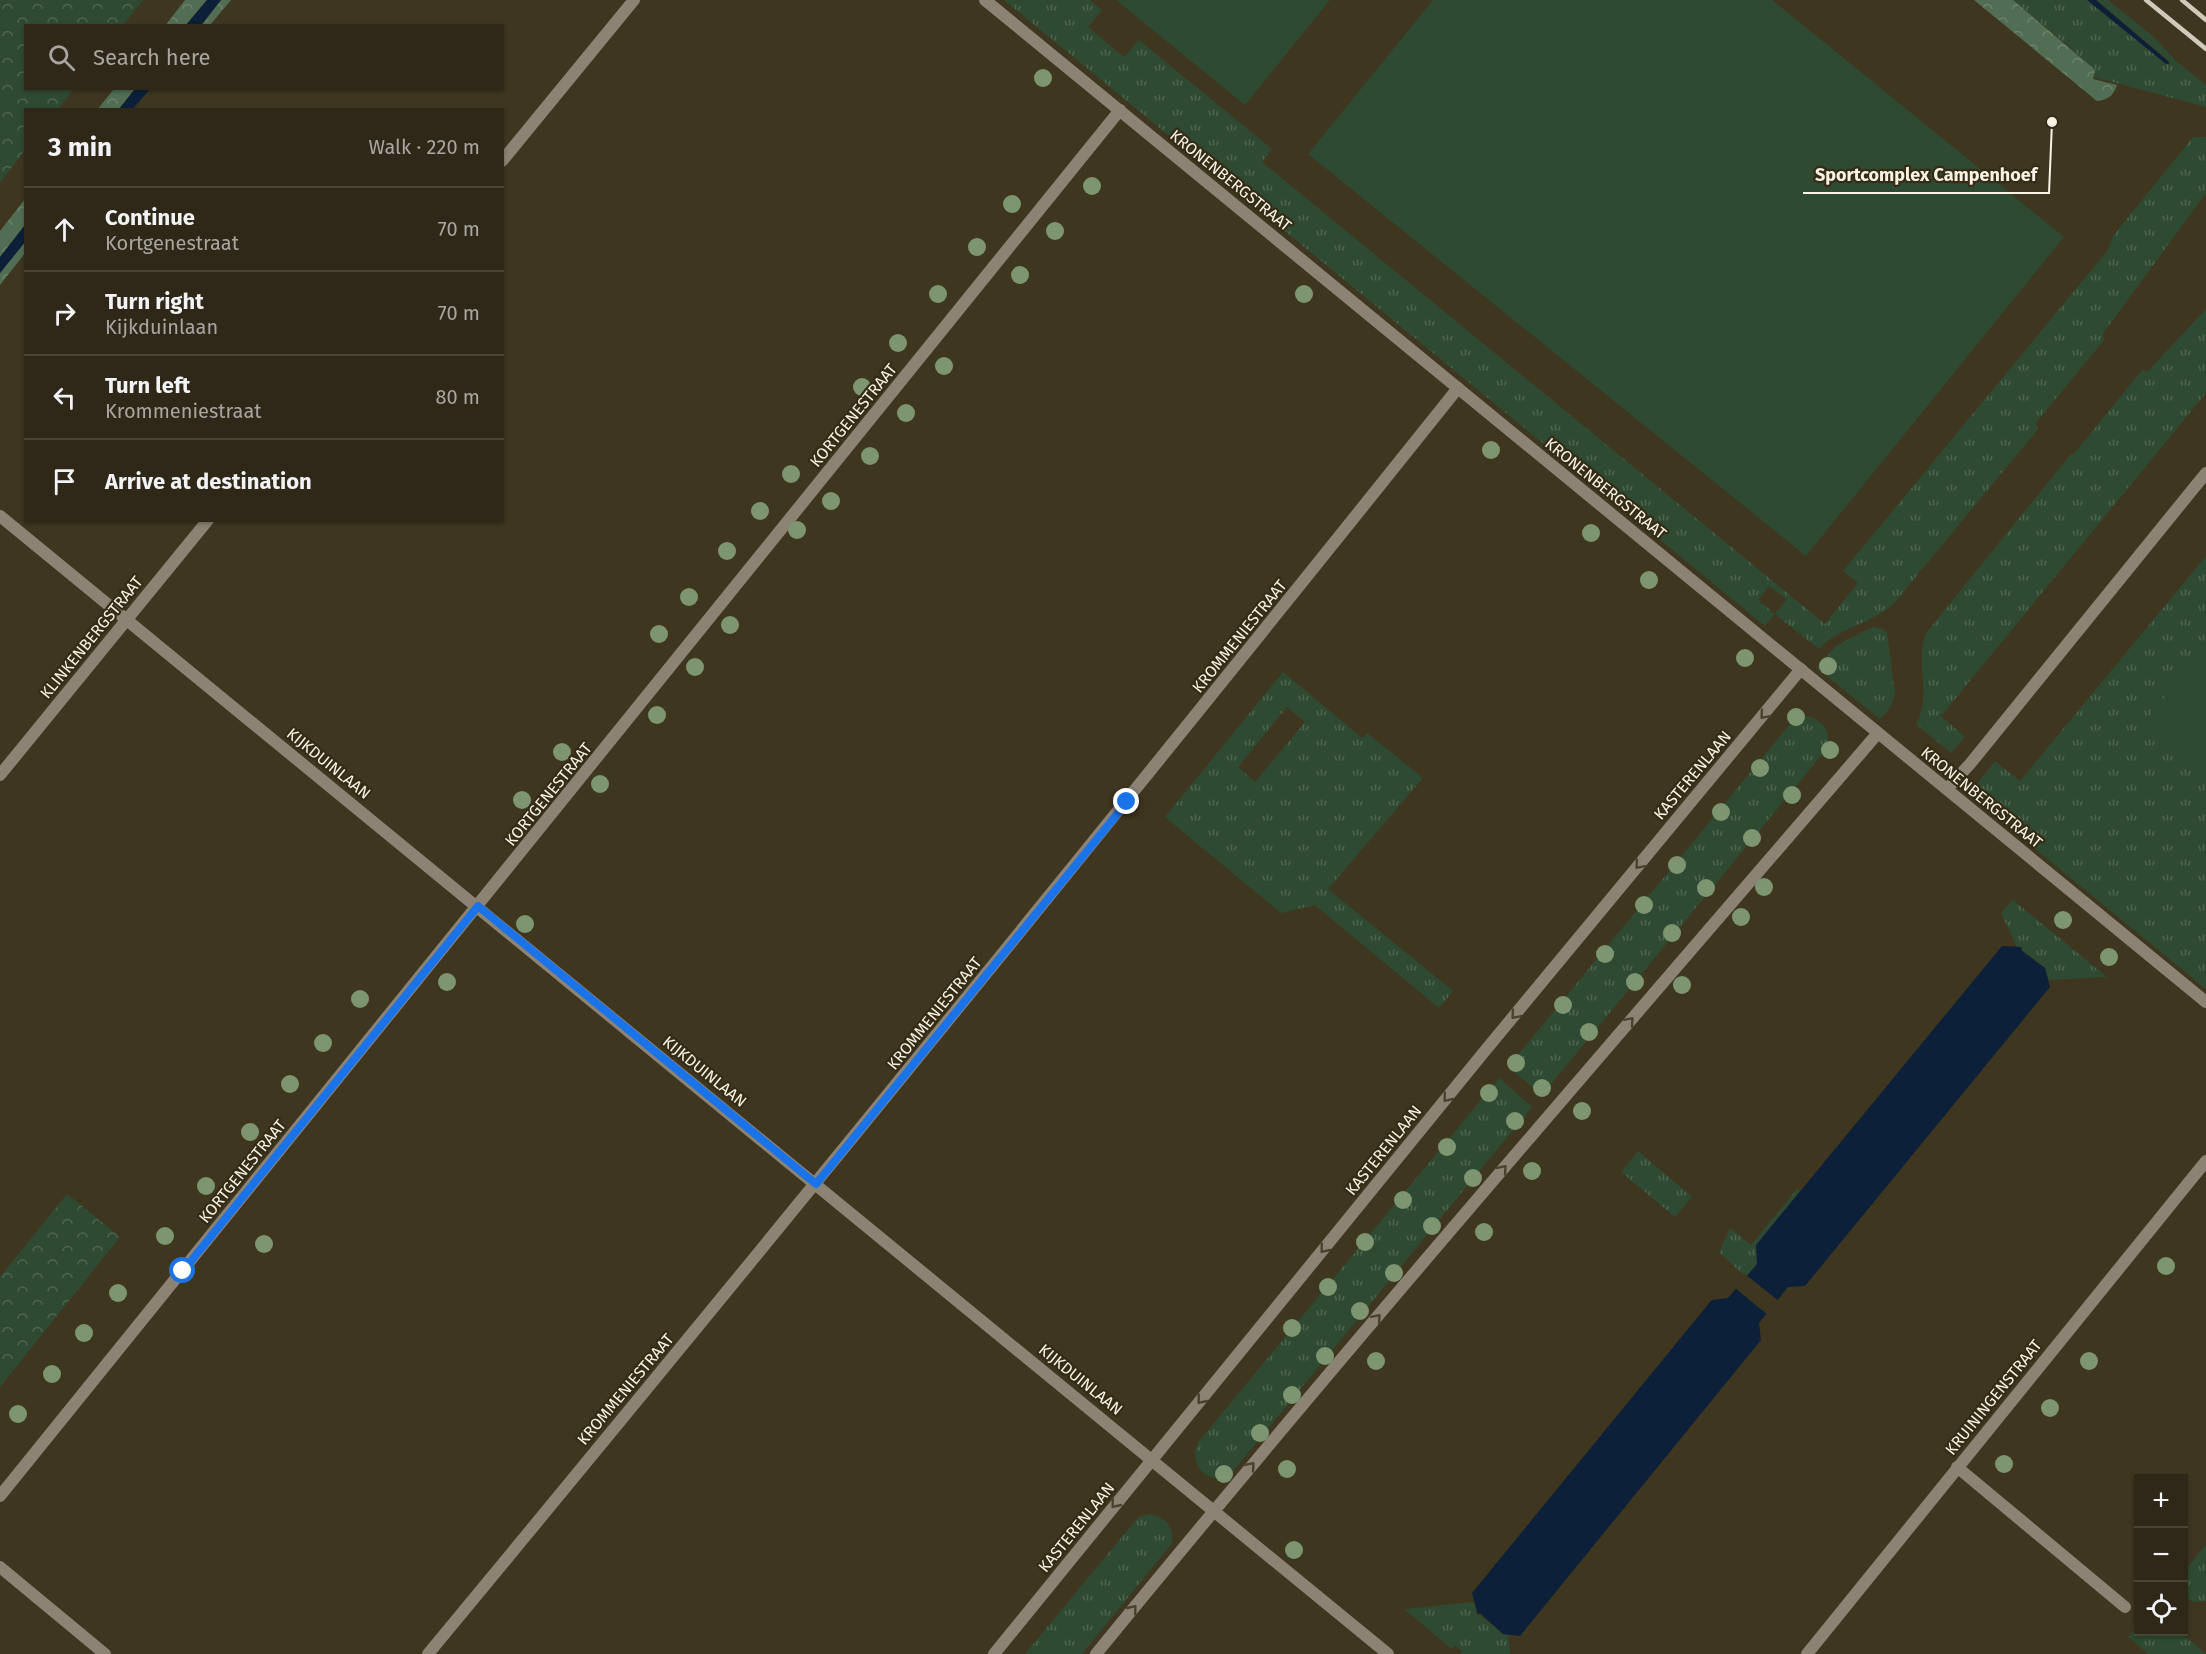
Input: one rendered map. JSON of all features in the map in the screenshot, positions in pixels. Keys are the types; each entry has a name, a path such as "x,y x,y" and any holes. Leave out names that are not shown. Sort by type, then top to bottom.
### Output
{"street":[{"path":"504,159 634,0"},
{"name":"KRONENBERGSTRAAT","path":"985,0 2206,1002"},
{"name":"KORTGENESTRAAT","path":"0,1496 1120,111"},
{"name":"KROMMENIESTRAAT","path":"428,1654 1120,811 1458,388"},
{"path":"1947,789 1970,764 2206,473"},
{"name":"KIJKDUINLAAN","path":"0,516 1388,1654"},
{"name":"KLINKENBERGSTRAAT","path":"0,775 206,522"},
{"name":"KASTERENLAAN","path":"994,1654 1484,1052 1801,669"},
{"path":"1096,1654 1213,1511 1878,733"},
{"name":"KRUININGENSTRAAT","path":"1807,1654 2206,1161"},
{"path":"1957,1467 2125,1607"},
{"path":"0,1567 105,1654"}],"green space":[{"path":"0,0 143,0 124,24 24,24 24,90 73,90 59,108 24,108 24,151 0,183"},
{"path":"185,0 207,0 187,24 167,24"},
{"path":"221,0 231,0 211,24 203,24"},
{"path":"1004,0 1090,0 1102,10 1088,27 1124,57 1139,40 1272,149 1262,162 1825,624 1858,583 1843,571 2108,250 2113,236 2193,137 2206,137 2206,193 2102,335 2105,339 2035,424 2039,428 1895,602 1877,615 1827,641 1819,649 1775,614 1765,626","holes":["1769,586 1787,599 1775,614 1758,600"]},
{"path":"1116,0 1330,0 1245,105"},
{"path":"1433,0 1772,0 2064,237 1806,556 1308,154"},
{"path":"1974,0 2013,0 2093,68 2095,71 2093,79 2117,85 2114,92 2107,98 2097,101"},
{"path":"2013,0 2087,0 2169,65 2169,61 2096,0 2108,0 2154,37 2175,60 2206,85 2206,107 2094,77 2095,71 2070,47"},
{"path":"113,90 134,90 120,108 99,108"},
{"path":"24,200 24,226 0,257 0,231"},
{"path":"24,243 24,254 0,285 0,273"},
{"path":"2206,309 2206,393 1941,716 1965,737 1951,753 1916,724 1923,701 1922,656 1926,633 2143,369 2147,372"},
{"path":"2206,556 2206,989 1977,801 1976,785 1995,761 2020,781"},
{"path":"1873,627 1883,629 1887,633 1895,695 1890,708 1880,719 1817,668 1837,645"},
{"path":"2206,647 2206,777 2142,725"},
{"path":"1283,672 1362,738 1367,733 1423,778 1328,889 1453,991 1439,1008 1315,905 1281,913 1165,817","holes":["1287,707 1305,722 1255,782 1238,767"]},
{"path":"1806,716 1818,721 1826,729 1828,740 1824,752 1542,1095 1508,1067 1790,724"},
{"path":"2013,900 2107,977 2048,980 2045,968 2021,947 2017,947 2001,913"},
{"path":"1499,1078 1532,1107 1233,1471 1217,1478 1203,1472 1195,1458 1200,1440"},
{"path":"1638,1151 1692,1197 1675,1217 1621,1172"},
{"path":"1798,1188 1800,1191 1756,1245 1757,1264 1746,1277 1719,1252 1730,1228 1751,1245"},
{"path":"67,1194 120,1237 0,1387 0,1277"},
{"path":"1156,1515 1168,1524 1172,1533 1172,1543 1082,1654 1025,1654 1135,1521 1139,1517"},
{"path":"2206,1544 2206,1601 2193,1602 2188,1598 2188,1567"},
{"path":"1474,1602 1476,1612 1503,1634 1508,1634 1510,1654 1460,1654 1462,1651 1455,1645 1452,1649 1404,1609"},
{"path":"2134,1630 2134,1636 2185,1636 2206,1654 2149,1654 2128,1637"}],"water":[{"path":"207,0 221,0 202,24 187,24"},
{"path":"2087,0 2096,0 2170,63 2166,64"},
{"path":"134,90 149,90 134,108 120,108"},
{"path":"24,226 24,243 0,273 0,257"},
{"path":"2002,946 2021,947 2022,951 2045,968 2050,987 1805,1286 1788,1287 1759,1323 1761,1340 1520,1636 1503,1634 1480,1613 1478,1615 1472,1593 1710,1302 1728,1298 1757,1264 1756,1245"}],"pier":[{"path":"1745,1274 1780,1302 1769,1316 1734,1287"}],"railway":[{"path":"2146,0 2206,49"},
{"path":"2182,0 2206,20"}],"place":[{"name":"Sportcomplex Campenhoef","path":"2052,122"}],"route":[{"path":"183,1271 478,906 816,1184 1127,802"}]}
